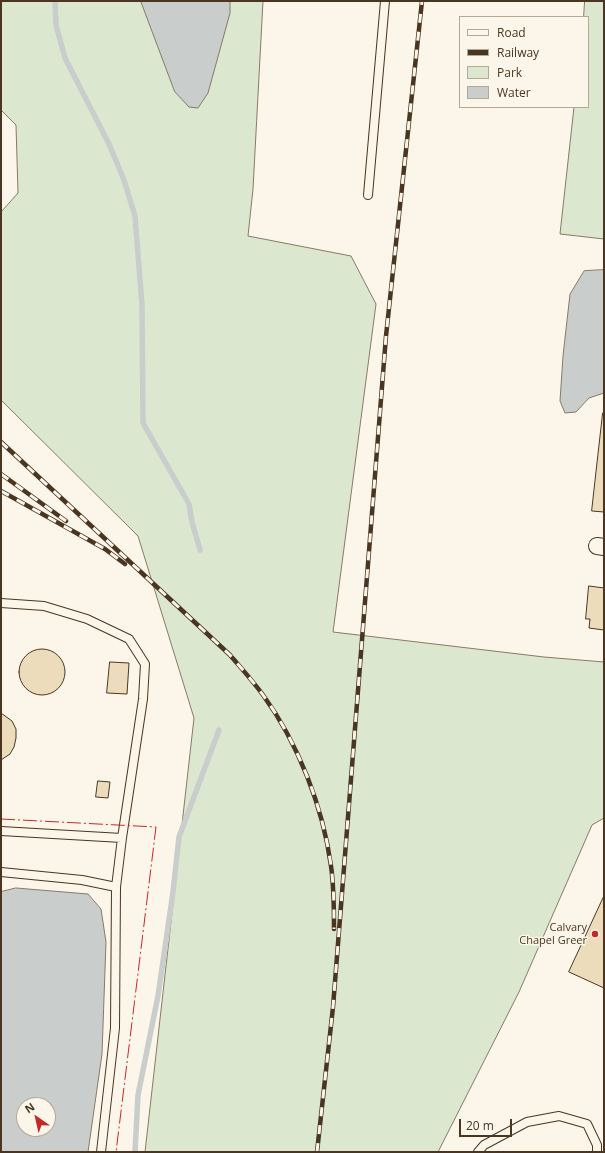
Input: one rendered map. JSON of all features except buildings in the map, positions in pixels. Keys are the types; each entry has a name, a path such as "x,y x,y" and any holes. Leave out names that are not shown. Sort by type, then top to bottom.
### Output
{"lane":[{"path":"368,195 385,1"},
{"path":"1,603 44,606 87,619 129,639 145,664 143,700 116,887 114,1028 101,1152"},
{"path":"1,831 122,838"},
{"path":"1,872 82,880 116,887"},
{"path":"478,1152 484,1145 527,1122 559,1116 587,1124 597,1145 597,1152"}],"green space":[{"path":"1,1 263,1 253,189 248,236 351,256 376,304 333,632 544,657 604,662 604,818 592,825 519,992 438,1152 145,1152 194,718 138,536 1,400 1,212 18,193 16,125 1,110"},
{"path":"585,1 604,1 604,239 560,234 574,108 589,108 589,16 584,16"}],"water":[{"path":"141,1 230,1 230,13 208,93 198,108 189,107 175,92"},
{"path":"604,270 604,393 589,398 576,412 565,413 560,401 563,356 570,294 584,271"},
{"path":"16,888 88,894 101,909 106,942 102,1054 88,1152 1,1152 1,892"}],"waterway":[{"path":"55,1 56,25 65,58 109,144 124,180 135,216 142,305 143,423 189,504 192,522 200,550"},
{"path":"135,1152 138,1095 158,996 173,892 179,837 219,730"}],"railway":[{"path":"317,1152 333,1007 386,336 422,1"},
{"path":"1,442 230,655 263,695 276,714 298,755 307,776 322,821 331,866 334,929"},
{"path":"1,474 66,521"},
{"path":"1,491 105,549 125,564"}],"power":[{"path":"1,819 156,827 116,1152"}],"place":[{"name":"Calvary Chapel Greer","path":"595,934"}]}
